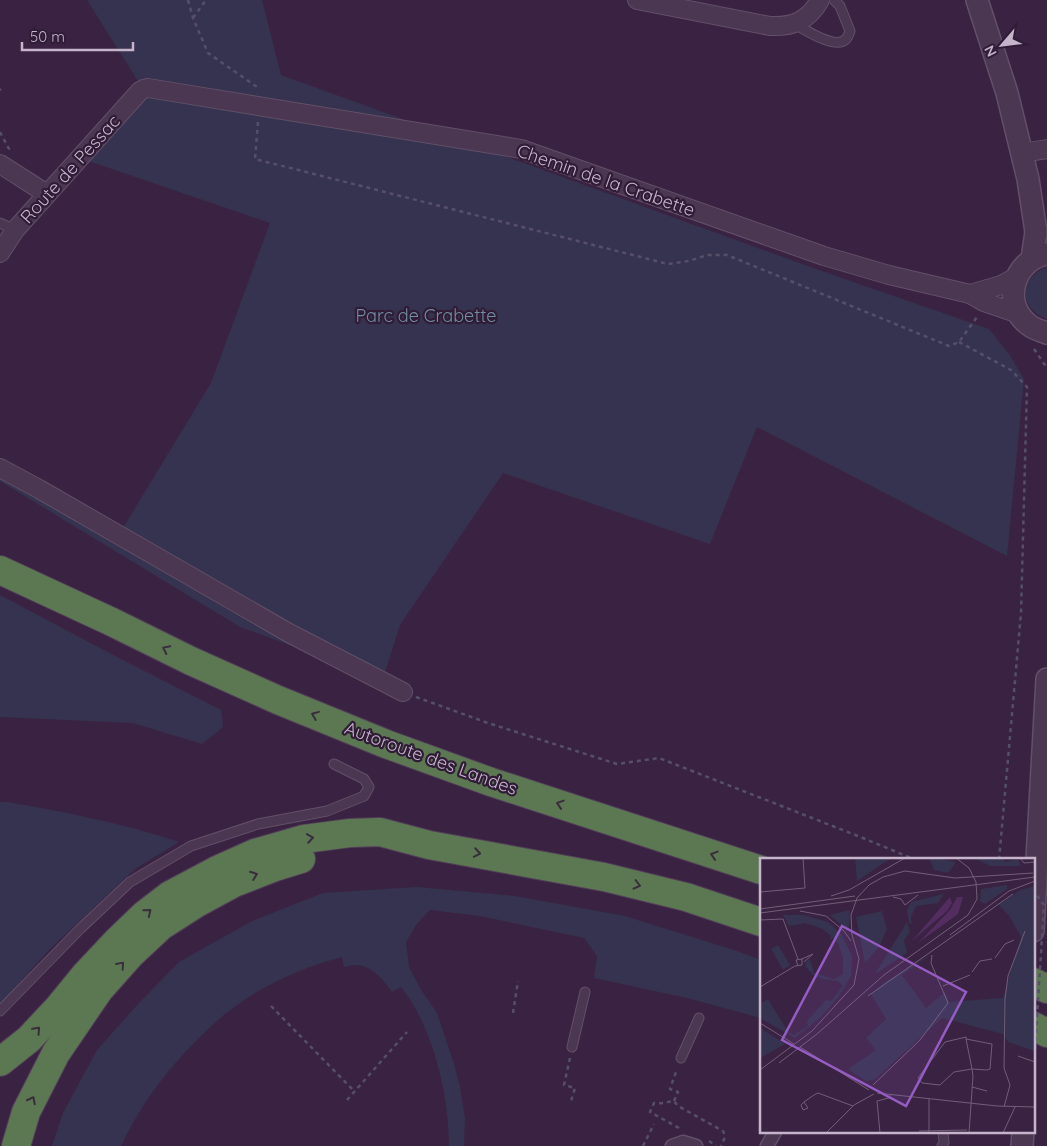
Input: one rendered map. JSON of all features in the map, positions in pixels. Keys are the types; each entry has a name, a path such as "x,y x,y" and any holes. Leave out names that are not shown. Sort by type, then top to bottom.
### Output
{"highway":[{"path":"0,553 112,622"},
{"path":"0,570 112,622"},
{"name":"Autoroute des Landes","path":"112,622 191,661 269,696 386,744 491,782 760,870"},
{"path":"0,1062 29,1039 58,1008 85,974 117,941 144,915 170,895 217,870 254,854 304,839 350,833 380,832 429,844 604,877 686,897 760,922"},
{"path":"16,1146 26,1112 56,1053 99,990 131,954 161,926 197,903 234,883 310,856 352,850 429,844"},
{"path":"1034,982 1047,989"},
{"path":"1034,1026 1047,1033"}],"street":[{"path":"637,0 770,26 794,24 812,12 820,0"},
{"path":"978,0 1007,93 1034,151 1047,214"},
{"name":"Chemin de la Crabette","path":"144,89 148,88 521,149 824,256 889,275 970,294 984,302 1019,314"},
{"name":"Route de Pessac","path":"0,253 7,226 47,194 140,91 144,89"},
{"path":"1034,151 1028,179 1040,256 1020,270 1013,290 1014,302 1019,314 1029,325 1044,336"},
{"path":"0,164 47,194"},
{"name":"Chemin de la Crabette","path":"970,294 1001,285 1016,278"},
{"path":"0,468 289,633 403,692"},
{"path":"1034,912 1047,679"},
{"path":"767,1146 774,1134"},
{"path":"672,1146 683,1142 699,1142"}],"lane":[{"path":"794,24 829,41 841,42 846,39 850,31 840,6 834,0"},
{"path":"0,1011 80,928 130,882 191,846 258,824 327,811 364,796 369,787 364,780 334,764"},
{"path":"572,1047 585,992"},
{"path":"681,1058 699,1018"},
{"path":"942,1146 944,1143 943,1134"}],"path":[{"path":"188,0 193,18 208,54 260,90 255,159 668,264 689,261 707,255 727,256 948,346 959,342 977,316"},
{"path":"193,18 206,0"},
{"path":"959,342 1011,370 1027,387 1021,613 999,858"},
{"path":"403,692 488,723 617,764 659,758 911,858"},
{"path":"1034,1065 1044,905 1035,892"},
{"path":"513,1013 518,981"},
{"path":"271,1006 355,1092"},
{"path":"347,1100 407,1032"},
{"path":"571,1101 575,1088 564,1085 572,1047"},
{"path":"674,1101 678,1092 670,1088 681,1058"},
{"path":"674,1101 662,1104 654,1103 650,1112 679,1128"},
{"path":"674,1101 678,1106 723,1132 725,1139 721,1146"},
{"path":"643,1146 654,1124"},
{"path":"699,1142 716,1146"}],"green space":[{"name":"Parc de Crabette","path":"87,0 262,0 281,75 816,269 989,329 1009,354 1024,379 1007,556 757,427 710,544 503,473 400,625 383,679 240,627 0,481 0,459 123,528 211,383 270,223 80,158 143,89"},
{"path":"1047,267 1047,319 1031,308 1027,301 1026,293 1027,285 1031,278"},
{"path":"0,595 221,710 223,727 202,744 133,723 0,717"},
{"path":"0,802 94,819 137,829 179,842 135,869 50,949 0,1004"},
{"path":"417,887 515,896 625,916 760,960 760,1018 687,998 594,978 597,956 584,938 480,916 430,910 416,925 406,942 409,967 421,990 437,1013 454,1064 465,1119 464,1146 449,1146 446,1105 437,1062 422,1022 412,1003 401,987 392,992 377,974 367,968 356,965 344,967 342,957 326,961 280,980 252,995 221,1017 172,1067 136,1117 121,1146 52,1146 63,1113 97,1050 179,962 252,921 323,893"}]}
